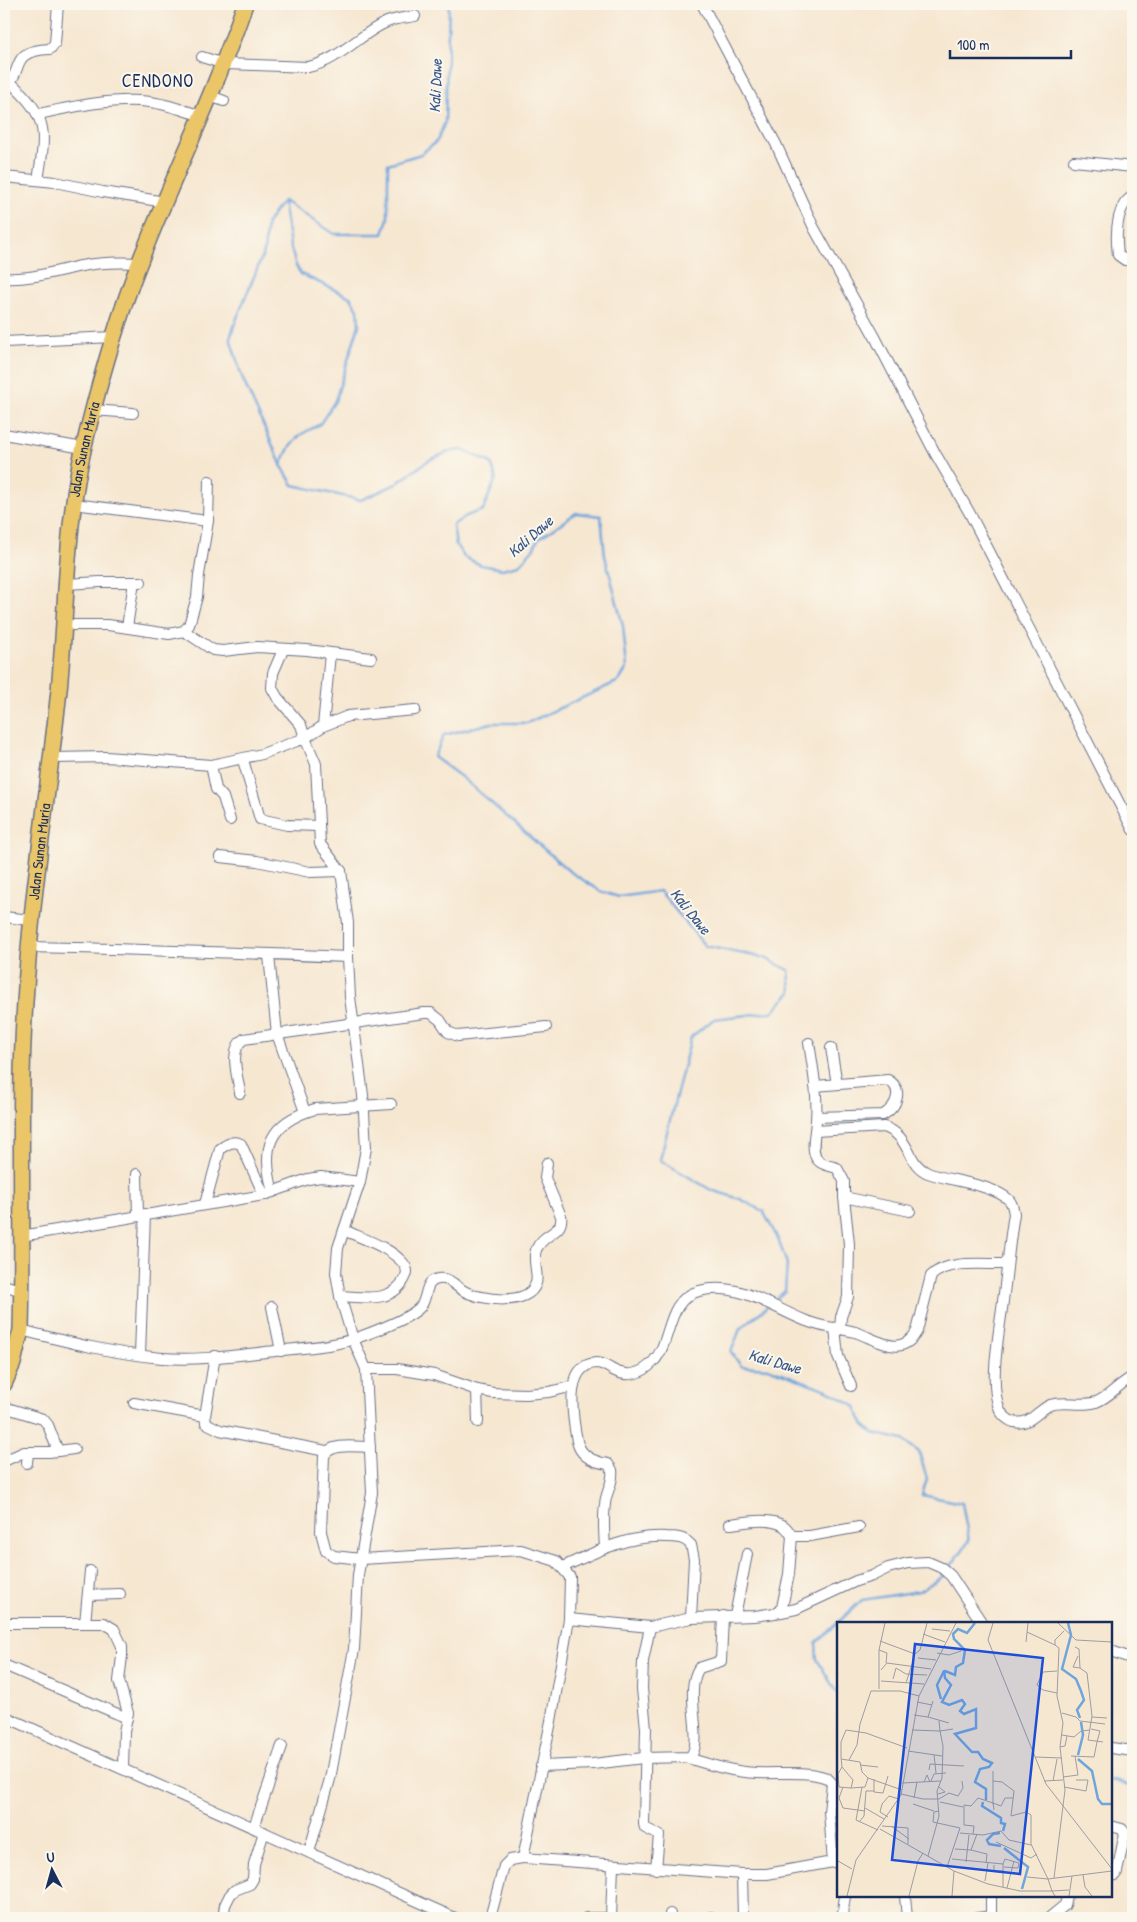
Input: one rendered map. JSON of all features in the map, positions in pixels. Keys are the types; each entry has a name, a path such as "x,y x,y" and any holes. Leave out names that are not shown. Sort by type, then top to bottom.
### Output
{"main road":[{"name":"Jalan Sunan Muria","path":"5,1378 19,1344 21,1330 21,1108 29,947 46,794 53,758 74,504 84,448 114,337 140,263 202,116 217,99 224,64 245,4"}],"street":[{"path":"38,180 44,146 38,114 26,97 7,84 20,59 26,53 50,49 55,43 58,4"},
{"path":"702,4 776,144 814,228 875,337 935,453 969,512 1133,830"},
{"path":"202,57 224,64 297,67 315,65 346,50 385,22 415,16"},
{"path":"38,114 67,108 129,101 149,102 202,116"},
{"path":"1074,161 1133,167"},
{"path":"4,177 38,180 143,200 165,202"},
{"path":"1133,195 1125,203 1116,234 1118,255 1125,260 1133,261"},
{"path":"4,278 40,275 102,263 140,263"},
{"path":"4,342 114,337"},
{"path":"94,410 133,413"},
{"path":"4,434 84,448"},
{"path":"63,625 108,625 169,634 184,631 189,625 197,597 208,521 209,480"},
{"path":"74,504 208,521"},
{"path":"66,584 138,582 127,627"},
{"path":"184,631 213,650 223,651 257,647 307,650 372,658"},
{"path":"283,650 272,673 272,688 277,697 301,724 316,764 320,844 342,871 348,923 348,957 353,1024 364,1105 366,1148 360,1182 338,1248 336,1273 340,1296 353,1339 366,1369 372,1493 358,1575 354,1649 330,1779 309,1852"},
{"path":"323,726 330,654"},
{"path":"53,758 106,757 211,765 244,760 305,738 323,726 348,716 415,710"},
{"path":"244,760 260,819 287,825 319,826"},
{"path":"211,765 216,789 223,798 230,820"},
{"path":"220,857 257,861 310,872 342,871"},
{"path":"4,917 31,920"},
{"path":"29,947 182,950 269,956 348,957"},
{"path":"269,956 277,1034 305,1112"},
{"path":"240,1093 234,1054 239,1042 244,1039 353,1024 413,1013 430,1013 440,1020 448,1032 458,1036 546,1027"},
{"path":"809,1043 815,1086 816,1131 814,1150 816,1158 821,1163 837,1168 842,1174 844,1181 849,1244 848,1297 837,1329 838,1356 851,1386"},
{"path":"831,1048 837,1084"},
{"path":"815,1086 888,1080 894,1083 898,1089 896,1101 892,1109 884,1115 816,1117"},
{"path":"268,1194 267,1153 271,1139 278,1130 305,1112 364,1105 391,1104"},
{"path":"816,1131 884,1127 892,1130 899,1135 907,1145 911,1156 926,1172 961,1180 994,1192 1008,1200 1013,1207 1014,1214 996,1361 996,1394 1000,1411 1007,1419 1014,1423 1026,1421 1035,1418 1042,1410 1064,1402 1094,1403 1103,1399 1133,1377"},
{"path":"205,1204 220,1149 232,1142 241,1144 268,1194"},
{"path":"21,1330 56,1339 163,1358 216,1356 311,1347 353,1339 411,1316 422,1305 429,1284 436,1279 445,1278 464,1291 479,1296 495,1299 518,1298 530,1293 536,1283 534,1259 536,1249 543,1238 559,1229 562,1223 561,1216 545,1178 547,1162"},
{"path":"137,1174 142,1215 140,1354"},
{"path":"21,1236 268,1194 308,1179 321,1177 360,1182"},
{"path":"844,1197 910,1211"},
{"path":"340,1296 386,1297 407,1276 407,1268 388,1251 344,1230"},
{"path":"605,1547 604,1503 611,1484 612,1470 608,1464 600,1463 587,1457 578,1447 573,1414 572,1398 576,1376 585,1366 596,1363 620,1374 627,1375 642,1371 653,1362 661,1351 674,1313 680,1304 697,1292 727,1290 763,1300 813,1324 856,1332 880,1343 890,1345 907,1344 917,1331 931,1276 935,1272 954,1265 1007,1264"},
{"path":"4,1285 22,1290"},
{"path":"272,1308 281,1350"},
{"path":"216,1356 205,1416 206,1424 220,1430 326,1452 344,1446 370,1447"},
{"path":"366,1369 398,1369 426,1374 476,1390 500,1393 526,1394 549,1392 574,1386"},
{"path":"476,1390 478,1422"},
{"path":"134,1404 205,1416"},
{"path":"4,1407 43,1419 48,1425 58,1451"},
{"path":"4,1460 18,1453 74,1449"},
{"path":"28,1452 28,1463"},
{"path":"326,1452 323,1461 321,1532 322,1542 326,1551 334,1556 361,1559 521,1550 556,1560 570,1577 569,1619 523,1858"},
{"path":"730,1524 763,1521 774,1523 785,1526 792,1536 789,1574 781,1612"},
{"path":"792,1536 810,1536 858,1527"},
{"path":"563,1567 605,1547 634,1538 676,1537 688,1541 691,1545 694,1560 691,1618"},
{"path":"735,1616 747,1554"},
{"path":"569,1619 650,1627 691,1618 755,1616 781,1612 796,1609 888,1568 908,1563 928,1562 942,1568 950,1576 981,1622"},
{"path":"85,1623 90,1571"},
{"path":"89,1594 120,1594"},
{"path":"688,1758 693,1753 694,1747 693,1682 699,1668 721,1661 723,1616"},
{"path":"4,1623 104,1623 110,1625 121,1641 122,1656 119,1682 128,1713 124,1732 123,1768"},
{"path":"650,1627 643,1661 642,1689 646,1728 644,1824 646,1828 659,1835 656,1869"},
{"path":"1112,1651 1133,1659"},
{"path":"4,1665 127,1718"},
{"path":"4,1716 455,1918"},
{"path":"254,1827 282,1746"},
{"path":"1112,1748 1133,1751"},
{"path":"490,1918 504,1866 510,1860 523,1858 742,1874 767,1874 835,1862 829,1812 832,1783 827,1778 798,1773 756,1773 726,1769 688,1758 646,1758 593,1764 542,1766"},
{"path":"1112,1826 1122,1829 1124,1833 1117,1872 1112,1876"},
{"path":"223,1918 225,1905 230,1895 235,1890 250,1884 253,1878 254,1864 264,1832"},
{"path":"586,1918 611,1918 613,1866"},
{"path":"742,1874 743,1918"},
{"path":"842,1918 845,1897"},
{"path":"905,1897 908,1918"},
{"path":"977,1918 992,1917 991,1897"},
{"path":"1049,1918 1065,1905 1067,1897"}],"waterway":[{"name":"Kali Dawe","path":"284,201 334,234 383,234 388,218 388,164 421,154 437,141 445,122 449,4"},
{"name":"Kali Dawe","path":"283,201 290,245 296,266 301,274 350,297 358,309 359,325 335,401 320,424 300,435 289,448 281,465 293,485 361,500 396,484 429,460 451,451 464,450 491,463 496,478 483,510 466,516 453,525 456,545 464,557 481,565 502,569 519,565 534,548 538,539 576,513 601,516 605,556 623,626 627,668 619,681 527,723 491,723 444,735 434,757 464,779 569,871 602,892 619,897 660,891 705,946 765,958 789,970 791,992 772,1012 714,1019 691,1037 660,1160 711,1190 740,1199 763,1211 778,1239 787,1264 785,1291 772,1302"},
{"name":"Kali Dawe","path":"281,464 243,380 230,338 264,252 267,223 283,201"},
{"name":"Kali Dawe","path":"768,1306 740,1329 731,1352 741,1366 768,1368 827,1390 854,1405 864,1425 873,1433 903,1440 919,1452 927,1479 922,1495 962,1503 969,1541 948,1570"},
{"name":"Kali Dawe","path":"838,1622 862,1600 919,1591 945,1575"},
{"name":"Kali Dawe","path":"837,1623 816,1643 817,1659 837,1692"},
{"name":"Kali Dawe","path":"1112,1780 1133,1787"}],"district":[{"name":"CENDONO","path":"158,81"}]}
